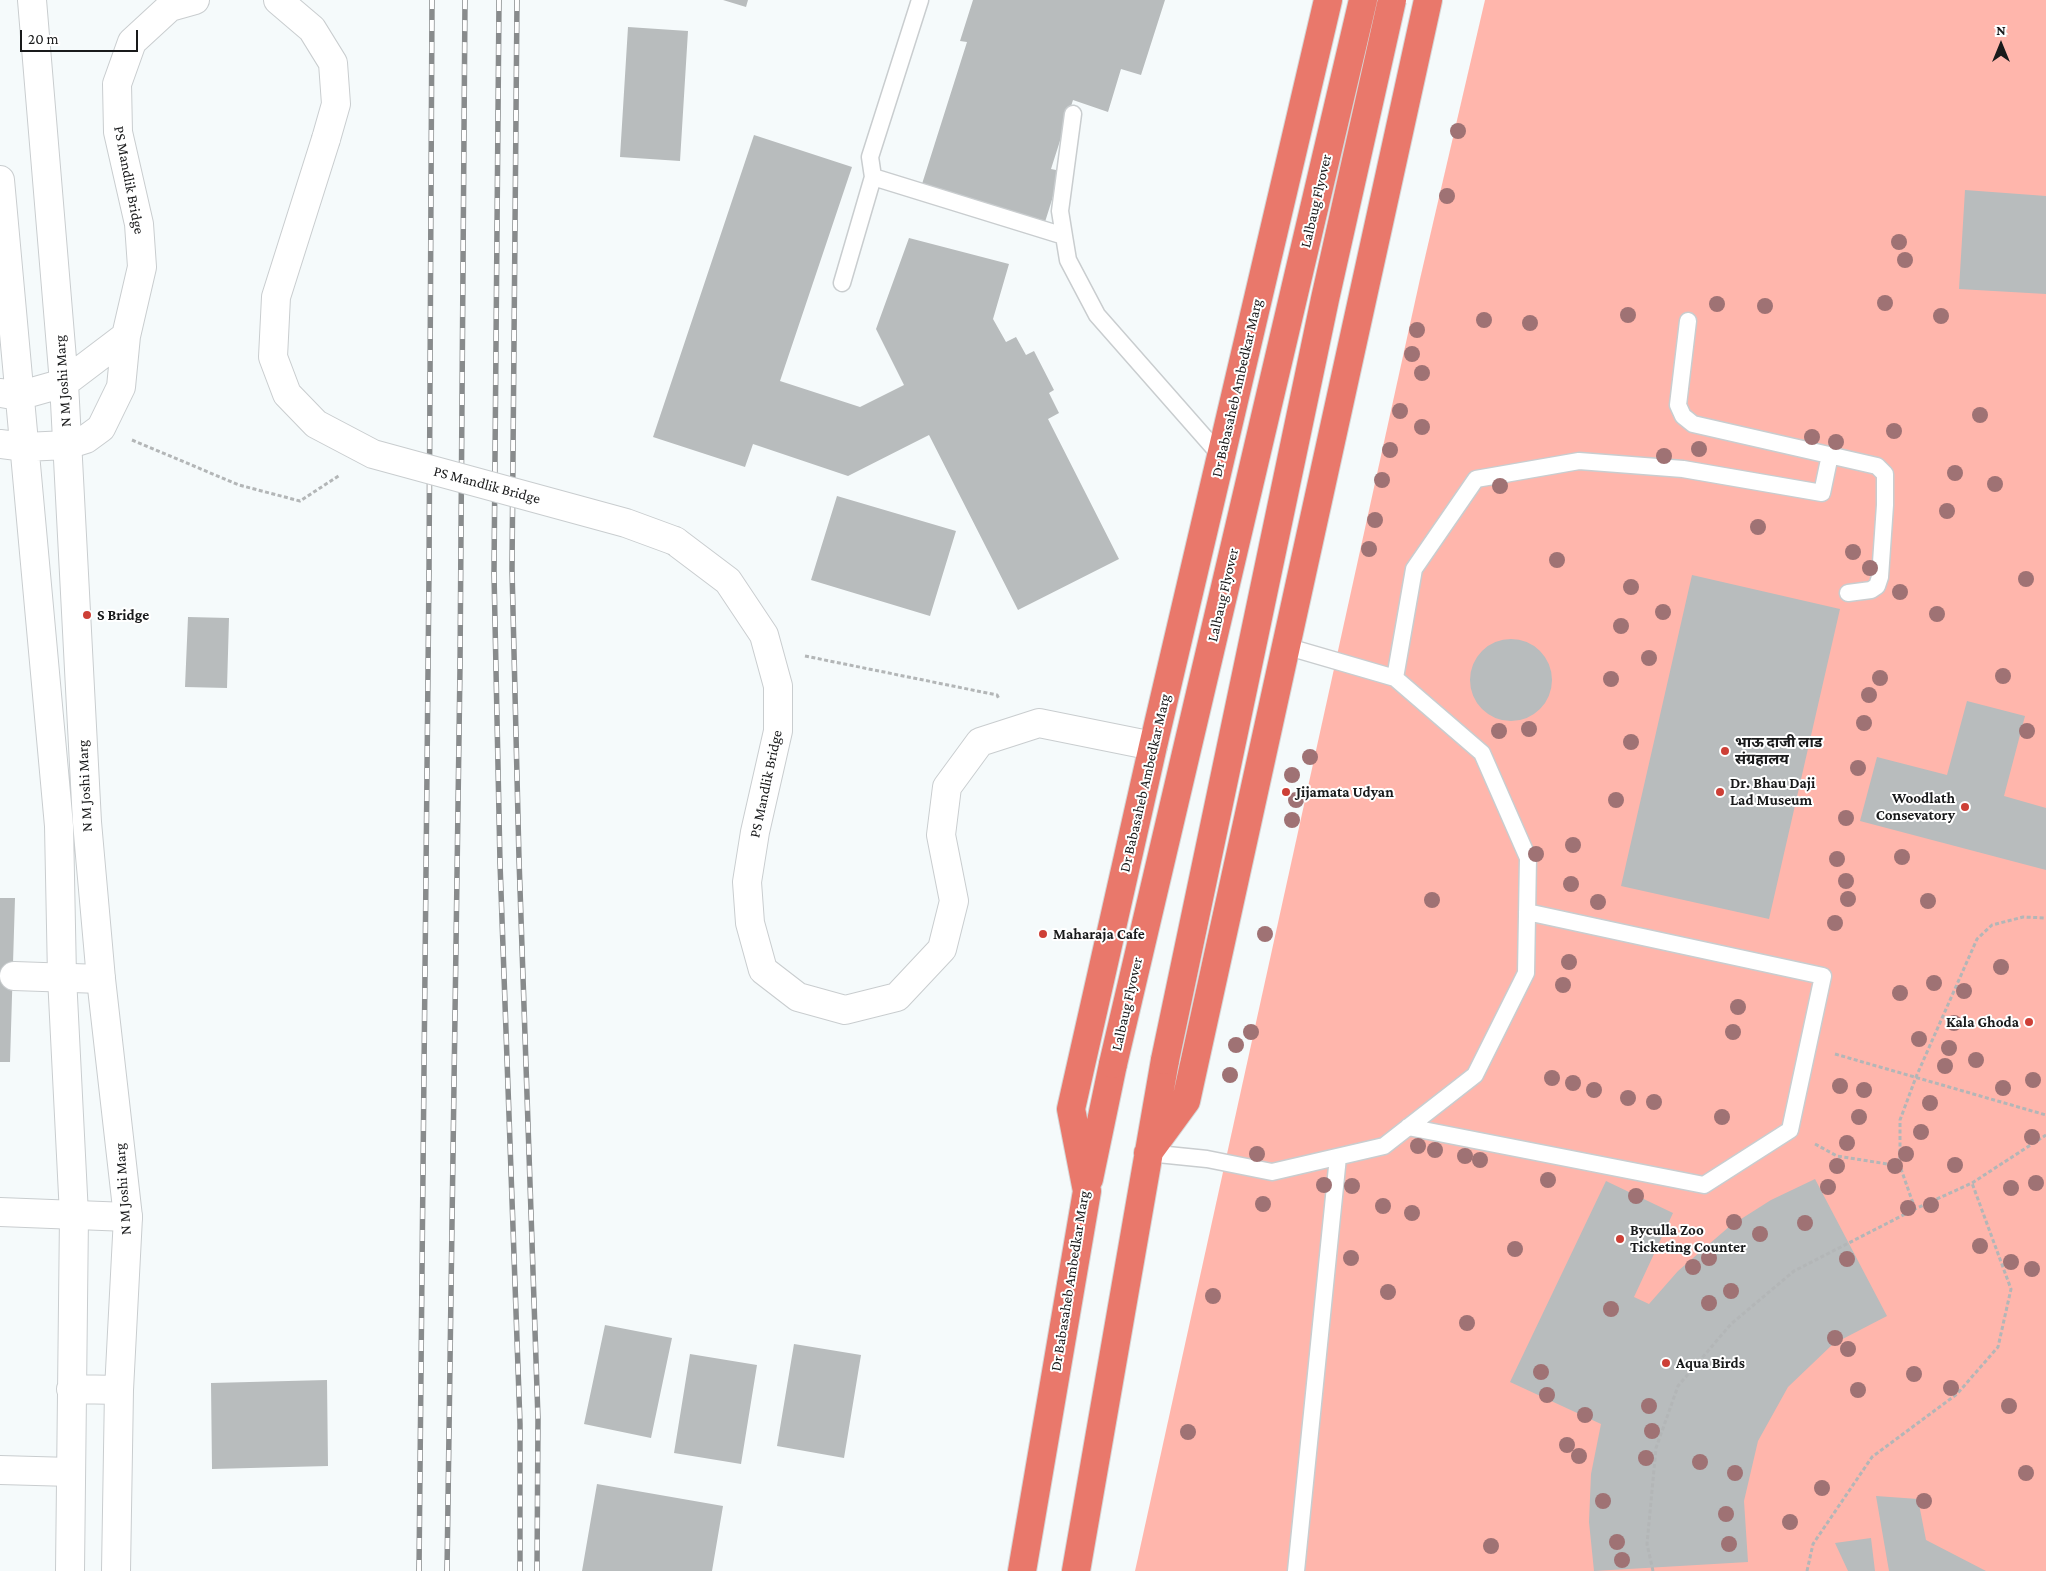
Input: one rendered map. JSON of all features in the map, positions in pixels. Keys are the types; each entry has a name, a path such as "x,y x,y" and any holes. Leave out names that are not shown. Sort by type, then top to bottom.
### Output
{"highway":[{"name":"Dr Babasaheb Ambedkar Marg","path":"1022,1571 1087,1190 1071,1109 1153,746 1328,0"},
{"name":"Lalbaug Flyover","path":"1087,1190 1113,1064 1363,0"},
{"name":"Lalbaug Flyover","path":"1076,1571 1165,1060 1324,299 1392,0"},
{"path":"1148,1153 1186,1101 1428,0"}],"main road":[{"name":"N M Joshi Marg","path":"32,0 64,383 87,822 101,979 128,1217 120,1390 116,1571"},
{"name":"PS Mandlik Bridge","path":"102,428 121,386 126,336 142,267 139,224 118,132 117,84 132,42 170,7 195,0"},
{"name":"PS Mandlik Bridge","path":"278,0 312,29 333,63 336,104 276,297 273,356 287,394 316,424 373,454 626,523 675,541 728,581 764,635 778,686 778,730 755,832 747,882 750,923 763,970 798,997 845,1010 897,997 942,949 954,901 941,836 947,787 980,742 1039,723 1153,746"},
{"name":"N M Joshi Marg","path":"0,180 13,445 59,826 62,978 74,1215 70,1571"},
{"path":"9,394 64,383 126,336"},
{"path":"13,445 67,445 86,439 102,428"},
{"path":"14,976 101,979"},
{"path":"0,1212 128,1217"},
{"path":"71,1389 120,1390"},
{"path":"0,1470 71,1472"}],"lane":[{"path":"842,283 873,177 870,157 920,0"},
{"path":"1074,114 1060,211 1068,260 1097,315 1221,456"},
{"path":"873,177 1064,236"},
{"path":"1688,321 1678,405 1683,416 1693,424 1877,466 1885,474 1885,505 1880,577 1877,586 1871,590 1848,593"},
{"path":"1394,678 1414,569 1476,479 1579,461 1683,469 1822,493 1830,455"},
{"path":"1148,1153 1207,1159 1272,1172 1384,1146 1474,1075 1526,973 1528,858 1482,753 1394,678 1285,646"},
{"path":"1408,1127 1704,1185 1790,1130 1824,976 1527,912"},
{"path":"1296,1571 1338,1157"}],"path":[{"path":"102,428 239,485 300,501 373,454"},
{"path":"767,648 997,695 1009,732"},
{"path":"1915,1210 1900,1166 1900,1120 1916,1077 1977,939 1992,925 2023,917 2046,918"},
{"path":"1808,1046 2046,1115"},
{"path":"1790,1130 1836,1156 1900,1166"},
{"path":"1654,1571 1647,1544 1656,1448 1678,1386 1731,1324 1794,1271 1972,1183 2046,1135"},
{"path":"1806,1571 1813,1544 1872,1457 1957,1394 1998,1347 2011,1289 1972,1183"}],"shaded area":[{"path":"1485,0 2046,0 2046,1571 1135,1571 1420,279"}],"building":[{"path":"723,0 748,0 746,7"},
{"path":"973,0 1165,0 1141,75 1121,69 1108,112 1073,100 1051,169 1061,171 1045,222 922,184 967,42 960,41"},
{"path":"628,27 688,31 680,161 620,157"},
{"path":"754,135 852,167 780,381 860,407 904,385 876,329 909,238 1009,264 993,319 1006,342 1016,337 1026,355 1034,351 1054,390 1049,393 1059,413 1048,419 1119,559 1018,610 929,435 848,476 753,444 745,467 653,437"},
{"path":"1965,190 2046,196 2046,294 1959,289"},
{"path":"837,496 956,531 930,616 811,580"},
{"name":"Dr. Bhau Daji Lad Museum","path":"1692,575 1840,609 1769,919 1621,886"},
{"path":"188,617 229,618 227,688 185,687"},
{"path":"1511,639 1527,643 1540,651 1548,664 1552,680 1548,696 1540,709 1527,717 1511,721 1495,717 1482,709 1474,696 1470,680 1474,664 1482,651 1495,643"},
{"path":"1967,701 2025,716 2004,796 2046,808 2046,870 1860,821 1877,757 1947,775"},
{"path":"0,898 15,898 10,1062 0,1062"},
{"name":"Aqua Birds","path":"1815,1179 1887,1316 1833,1344 1788,1387 1758,1441 1744,1501 1748,1562 1594,1571 1589,1522 1591,1474 1601,1424 1510,1382 1606,1181 1673,1213 1634,1297 1649,1304 1678,1271 1730,1226 1771,1200"},
{"path":"605,1325 672,1338 651,1438 584,1424"},
{"path":"794,1344 861,1355 844,1458 777,1446"},
{"path":"690,1354 757,1365 741,1464 674,1453"},
{"path":"327,1380 328,1466 212,1469 211,1383"},
{"path":"597,1484 723,1506 712,1571 582,1571"},
{"path":"1876,1496 1918,1499 1926,1540 1986,1571 1889,1571"},
{"path":"1871,1538 1875,1571 1848,1571 1835,1543"}],"railway":[{"path":"419,1571 429,572 432,0"},
{"path":"447,1571 460,667 465,0"},
{"path":"499,0 494,573 500,863 520,1424 520,1571"},
{"path":"517,0 512,569 519,859 538,1419 537,1571"}],"place":[{"name":"S Bridge","path":"87,615"},
{"name":"भाऊ दाजी लाड संग्रहालय","path":"1725,751"},
{"name":"Jijamata Udyan","path":"1286,792"},
{"name":"Dr. Bhau Daji Lad Museum","path":"1720,792"},
{"name":"Woodlath Consevatory","path":"1965,807"},
{"name":"Maharaja Cafe","path":"1043,934"},
{"name":"Kala Ghoda","path":"2029,1022"},
{"name":"Byculla Zoo Ticketing Counter","path":"1620,1239"},
{"name":"Aqua Birds","path":"1666,1363"}]}
